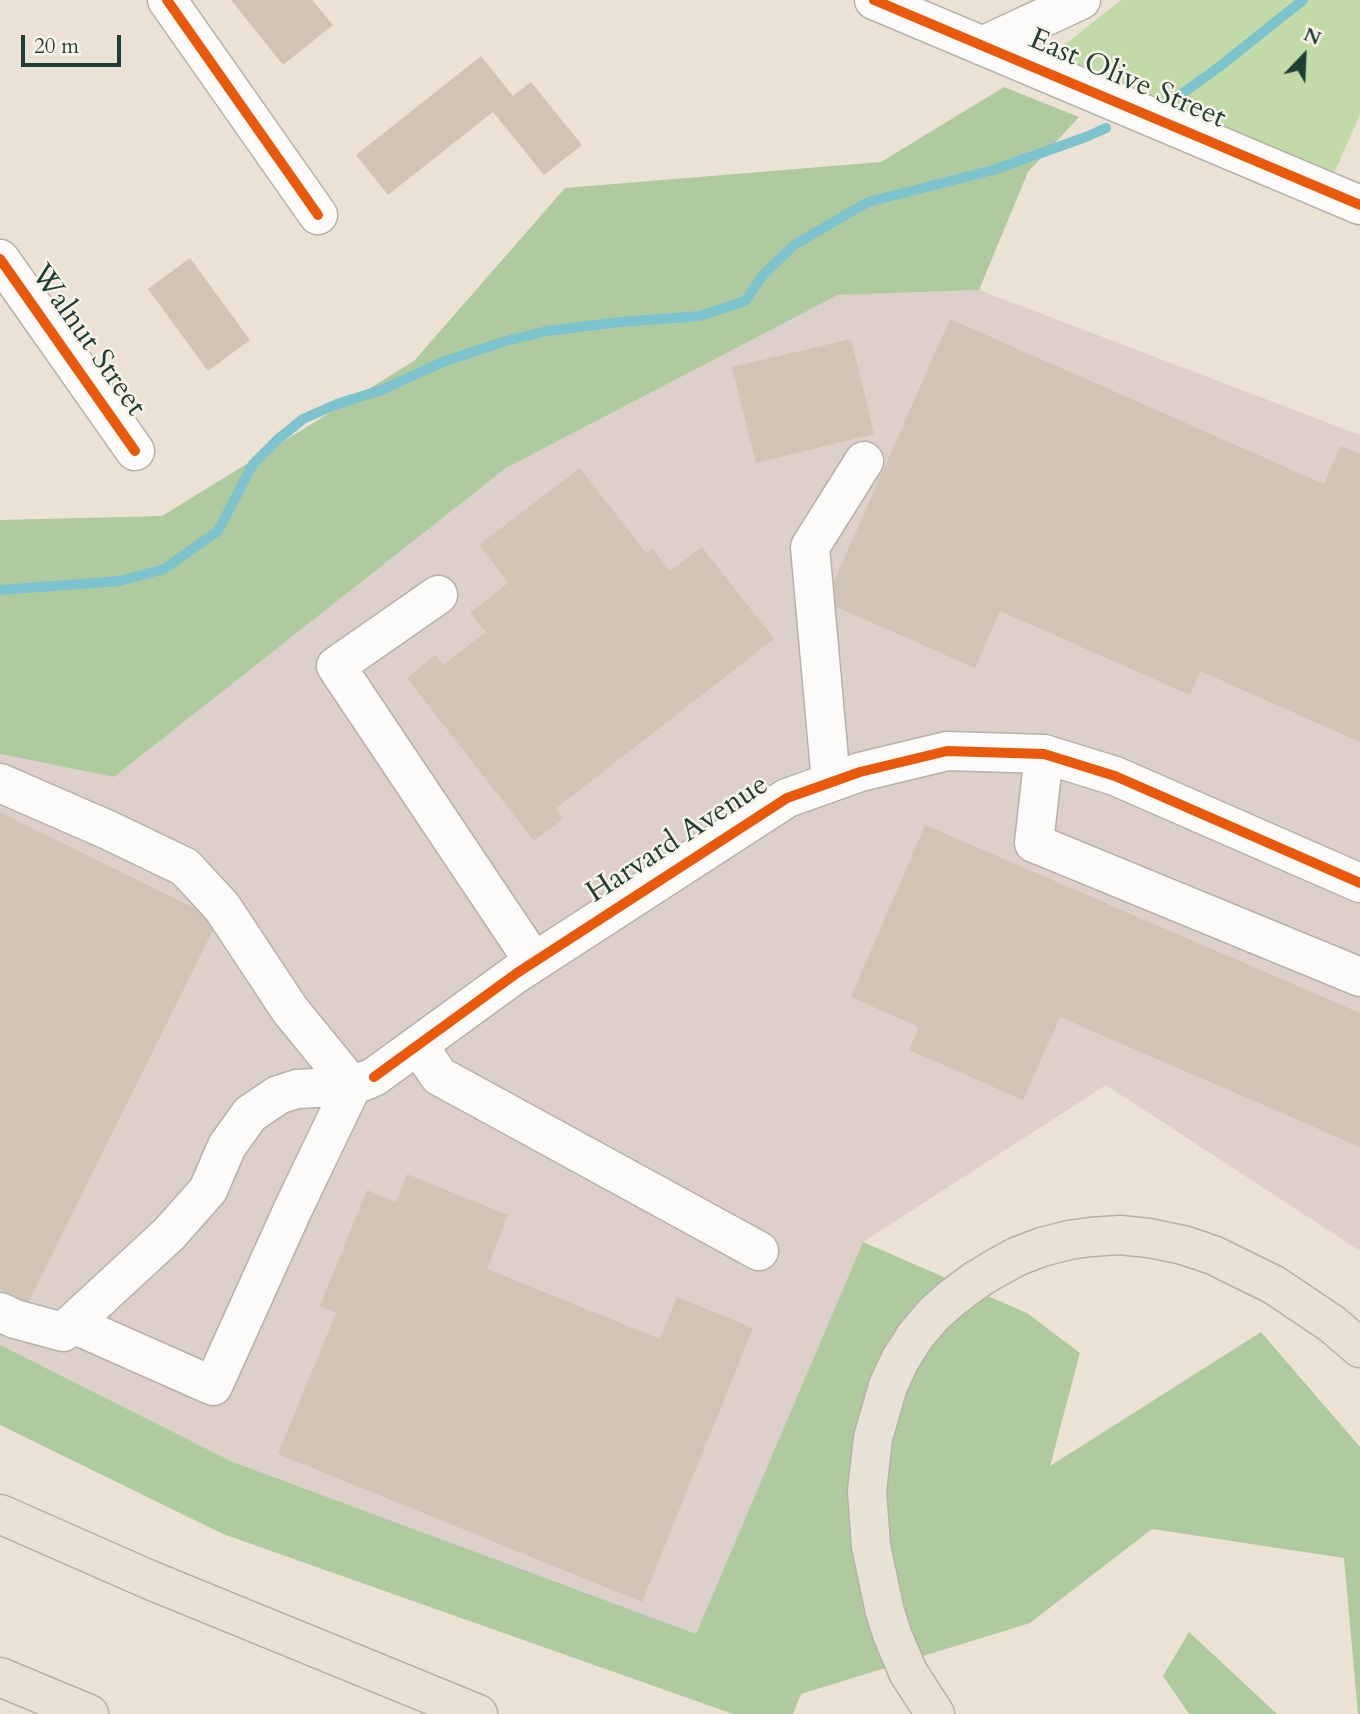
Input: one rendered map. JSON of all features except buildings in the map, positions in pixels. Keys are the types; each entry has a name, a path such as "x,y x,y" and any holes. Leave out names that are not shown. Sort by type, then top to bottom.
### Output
{"highway":[{"path":"935,1714 908,1672 885,1612 871,1546 867,1491 873,1438 888,1386 916,1335 952,1298 996,1268 1042,1247 1090,1237 1120,1235 1149,1238 1213,1255 1265,1281 1332,1324 1360,1348"},
{"path":"0,1514 187,1595 478,1714"},
{"path":"0,1676 89,1714"}],"street":[{"path":"167,0 318,215"},
{"name":"East Olive Street","path":"874,0 1360,205"},
{"path":"982,46 1080,0"},
{"name":"Walnut Street","path":"0,259 135,451"},
{"path":"831,782 810,547 864,461"},
{"path":"438,595 336,666 534,962"},
{"name":"Harvard Avenue","path":"363,1082 517,973 787,798 860,772 947,751 1044,754 1115,776 1360,883"},
{"path":"1044,754 1034,843 1360,977"},
{"path":"0,783 186,867 222,907 290,1010 363,1082"},
{"path":"418,1045 439,1076 759,1251"},
{"path":"0,1312 15,1319 63,1332 169,1234 208,1190 227,1146 250,1114 278,1095 297,1089 363,1082"},
{"path":"73,1324 213,1386 293,1209 363,1082"}],"shaded area":[{"path":"979,290 1360,435 1360,1251 1106,1085 863,1242 696,1635 233,1462 0,1345 0,754 114,777 506,468 838,295"}],"green space":[{"path":"1121,0 1360,0 1360,115 1329,184 1045,60"},
{"path":"1004,87 1079,117 1028,172 979,290 838,295 506,468 114,777 0,754 0,520 162,516 414,361 565,188 881,162"},
{"path":"863,1242 1027,1313 1080,1353 1050,1466 1261,1332 1360,1447 1360,1714 1344,1558 1152,1529 1030,1623 801,1694 793,1714 733,1714 223,1534 0,1425 0,1345 233,1462 696,1634"},
{"path":"1189,1632 1277,1714 1189,1714 1163,1676"}],"waterway":[{"path":"1174,97 1219,67 1303,0"},
{"path":"0,590 120,581 164,569 218,531 253,464 303,419 337,404 381,390 443,362 506,341 547,331 700,316 745,301 763,275 794,245 868,202 993,170 1106,128"}],"cycle path":[{"path":"167,0 318,215"},
{"path":"874,0 1360,205"},
{"path":"0,259 135,451"},
{"path":"374,1077 517,973 787,798 860,772 947,751 1044,754 1115,776 1360,883"}]}
